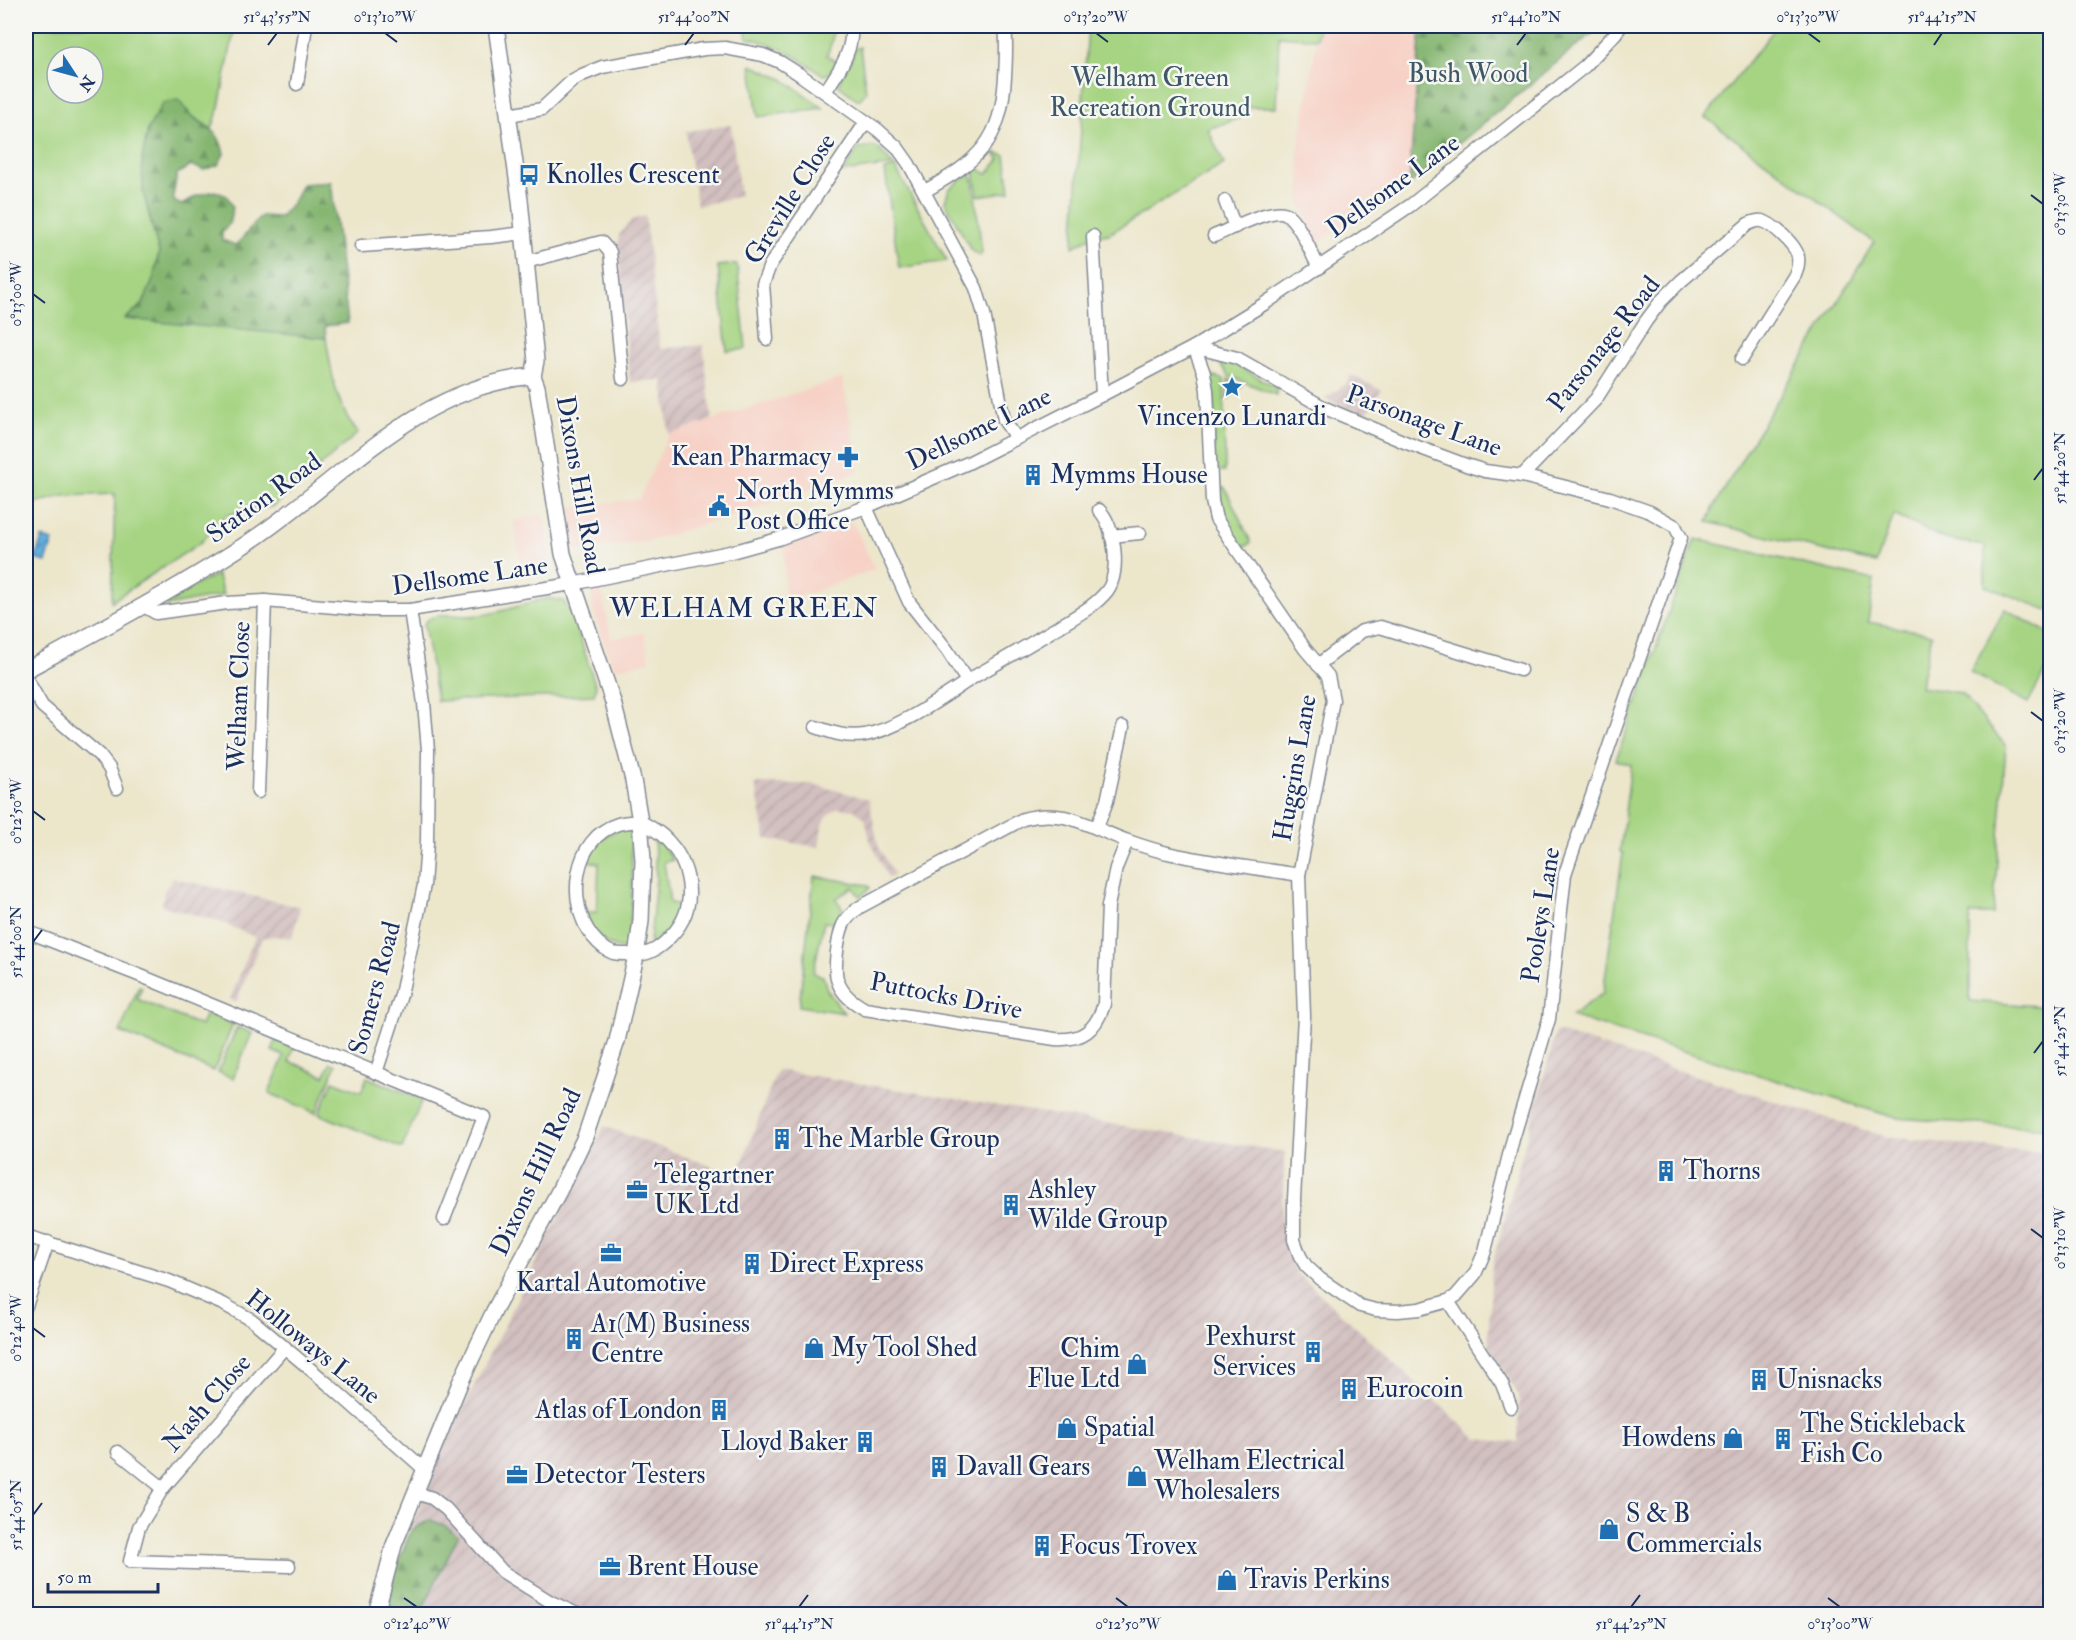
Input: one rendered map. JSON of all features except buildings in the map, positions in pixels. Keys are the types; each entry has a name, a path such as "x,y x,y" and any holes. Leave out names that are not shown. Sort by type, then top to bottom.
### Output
{"street":[{"path":"297,84 306,26"},
{"name":"Dixons Hill Road","path":"376,1614 394,1545 460,1383 494,1311 559,1191 585,1137 617,1041 636,956 644,890 640,821 633,780 613,702 563,554 537,387 533,376 536,361 524,233 496,26"},
{"path":"825,92 841,68 849,49 851,26"},
{"path":"925,191 971,161 987,144 998,124 1004,94 1007,38 1005,26"},
{"name":"Dellsome Lane","path":"145,604 156,613 227,603 265,601 369,610 410,610 572,584 735,551 778,539 866,507 968,463 1194,347 1319,268 1412,205 1533,109 1585,66 1621,26"},
{"path":"509,116 542,109 573,80 602,67 704,49 725,48 763,55 780,62 825,92 897,147 925,191 976,288 984,314 1004,420 1016,438"},
{"name":"Greville Close","path":"767,339 763,284 770,265 866,122"},
{"path":"1225,201 1235,227"},
{"path":"1215,236 1269,213 1287,214 1298,228 1319,268"},
{"name":"Parsonage Road","path":"1522,476 1596,399 1646,321 1668,294 1748,224 1761,220 1772,226 1791,244 1797,254 1798,263 1795,275 1742,359"},
{"path":"361,246 524,233"},
{"path":"1094,236 1102,395"},
{"path":"526,262 601,242 610,252 623,379"},
{"name":"Parsonage Lane","path":"1194,347 1237,358 1325,408 1428,451 1485,471 1522,476 1610,498 1669,521 1678,531"},
{"name":"Huggins Lane","path":"1194,347 1204,372 1207,390 1212,501 1216,519 1278,610 1328,676 1333,700 1299,875 1304,1016 1294,1199"},
{"name":"Station Road","path":"26,670 145,604 265,532 378,441 412,419 446,401 489,385 513,378 533,376"},
{"path":"866,507 909,602 947,650 967,681"},
{"path":"816,728 841,736 864,735 900,722 1099,600 1109,589 1114,577 1115,565 1107,519 1099,510"},
{"name":"Pooleys Lane","path":"1294,1199 1294,1240 1300,1257 1320,1279 1360,1306 1376,1310 1398,1311 1419,1309 1448,1301 1456,1296 1475,1274 1485,1251 1514,1139 1549,1019 1567,866 1679,546 1681,538 1678,531"},
{"path":"1111,536 1140,532"},
{"name":"Welham Close","path":"258,792 265,601"},
{"name":"Somers Road","path":"26,931 376,1073 401,995 424,885 428,750 424,703 410,610"},
{"path":"1318,664 1362,631 1380,627 1520,670"},
{"path":"26,678 42,706 99,755 109,768 117,788"},
{"path":"1097,827 1107,801 1123,727"},
{"name":"Puttocks Drive","path":"1127,841 1116,868 1108,906 1104,1004 1100,1017 1082,1036 1068,1040 1055,1039 865,1009 843,992 837,981 836,968 841,934 844,923 851,914 1023,819 1039,815 1055,815 1097,827 1127,841 1172,854 1299,875"},
{"path":"640,821 661,834 678,854 688,874 690,889 688,907 673,934 652,952 636,956 612,953 594,939 581,920 577,895 583,855 592,842 603,831 618,824 640,821"},
{"path":"376,1073 484,1117 444,1219"},
{"name":"Holloways Lane","path":"26,1236 195,1291 252,1320 424,1469"},
{"path":"26,1306 48,1242"},
{"path":"1448,1301 1502,1384 1512,1407"},
{"name":"Nash Close","path":"285,1347 163,1488 140,1527 130,1561 289,1566"},
{"name":"Nash Close","path":"118,1452 163,1488"},
{"path":"416,1493 432,1498 446,1509 503,1572 551,1602 577,1614"}],"shaded area":[{"path":"1319,26 1421,26 1409,185 1315,245 1301,205 1298,151"},
{"path":"731,125 740,196 697,206 686,131"},
{"path":"645,216 660,349 703,345 712,420 669,434 663,380 630,382 618,245 619,235 631,220"},
{"path":"1351,375 1381,390 1364,416 1325,399 1346,384"},
{"path":"842,378 860,471 761,507 645,542 577,551 570,507 639,499 669,434"},
{"path":"543,514 550,554 548,567 546,573 531,578 520,558 514,521"},
{"path":"852,521 875,569 785,602 784,547"},
{"path":"601,589 611,639 644,633 650,661 614,669 592,608 593,590"},
{"path":"755,784 812,784 869,799 878,845 894,875 888,878 870,840 865,818 854,810 838,808 829,814 822,825 819,847 766,839"},
{"path":"173,878 300,907 292,938 274,936 262,938 236,1002 230,999 255,937 218,921 162,906 164,891"},
{"path":"1556,1031 1887,1137 2033,1152 2050,1149 2050,1614 386,1614 394,1573 434,1466 604,1126 737,1176 777,1070 1285,1152 1281,1232 1295,1271 1477,1439 1518,1443 1519,1396 1488,1344 1492,1264"}],"green space":[{"path":"26,26 235,26 219,107 212,129 191,115 143,192 159,252 153,280 143,304 126,318 326,338 333,376 344,412 358,433 274,506 226,515 200,543 112,601 115,494 64,496 26,505"},
{"path":"745,26 833,26 832,41 827,55 837,62 829,74 823,75 778,47 747,38"},
{"name":"Welham Green Recreation Ground","path":"1088,26 1319,26 1316,39 1279,36 1276,107 1243,107 1245,116 1208,129 1224,164 1109,234 1093,236 1073,247"},
{"name":"Bush Wood","path":"1421,26 1601,26 1409,185"},
{"path":"1777,26 2050,26 2050,611 1985,586 1985,546 1945,539 1894,515 1876,563 1708,522 1714,507 1749,447 1874,242 1705,117"},
{"path":"860,47 866,92 860,99 857,99 839,86 855,49"},
{"path":"751,65 783,79 823,108 758,117"},
{"path":"178,100 191,115 212,130 222,145 224,154 218,165 203,170 191,165 177,174 173,196 175,202 182,205 196,196 215,191 227,196 233,207 229,224 222,233 222,240 235,245 262,216 280,217 294,201 302,184 331,182 348,323 325,326 326,338 125,319 143,304 153,280 159,252 143,192 142,159 148,129 163,103"},
{"path":"873,146 879,149 893,165 843,172 858,149"},
{"path":"993,152 1005,155 1010,191 978,196 974,171 977,167 987,174 1000,159"},
{"path":"895,167 947,261 899,268 885,170"},
{"path":"969,174 973,179 982,252 980,256 971,250 945,202 949,189"},
{"path":"737,264 746,349 727,351 718,266"},
{"path":"1218,361 1234,364 1276,387 1276,395 1229,376"},
{"path":"1210,376 1224,379 1225,472 1217,470 1214,466 1214,394"},
{"path":"1228,379 1242,386 1227,399"},
{"path":"1215,487 1225,488 1251,542 1247,546 1240,547 1231,533 1221,511"},
{"path":"1695,539 1874,580 1868,622 1932,634 1920,687 1961,693 2006,746 1993,914 1970,914 1970,1001 2050,1007 2050,1129 1896,1118 1571,1016 1603,993 1623,853 1620,852 1631,765 1616,760"},
{"path":"217,574 223,595 167,606 165,601"},
{"path":"547,598 563,601 572,613 596,687 594,695 437,701 424,624 428,620 444,615 488,614"},
{"path":"2005,609 2050,634 2050,662 2028,703 1970,672"},
{"path":"624,826 630,829 632,888 627,947 623,949 610,945 599,937 588,919 586,912 597,912 599,863 586,861 596,841"},
{"path":"654,838 659,840 673,860 664,862 670,903 681,905 670,928 652,945 650,942 656,879"},
{"path":"814,876 868,885 870,888 860,897 853,887 836,899 843,909 834,923 824,922 813,973 823,976 827,990 844,1013 799,1006"},
{"path":"139,986 142,987 137,999 201,1026 206,1013 233,1024 214,1071 120,1032"},
{"path":"237,1027 252,1033 233,1078 218,1072"},
{"path":"276,1040 294,1048 289,1061 324,1076 331,1063 336,1065 316,1113 269,1093 284,1056 272,1051"},
{"path":"367,1077 422,1100 402,1148 319,1114 333,1081 361,1092"},
{"path":"430,1520 444,1525 458,1536 420,1614 386,1614 394,1573 411,1530"}],"water":[{"path":"42,538 53,541 46,562 35,559"}],"place":[{"name":"Knolles Crescent","path":"529,175"},
{"name":"Vincenzo Lunardi","path":"1232,387"},
{"name":"Kean Pharmacy","path":"848,457"},
{"name":"Mymms House","path":"1033,475"},
{"name":"North Mymms Post Office","path":"719,506"},
{"name":"The Marble Group","path":"782,1139"},
{"name":"Thorns","path":"1666,1171"},
{"name":"Telegartner UK Ltd","path":"637,1190"},
{"name":"Ashley Wilde Group","path":"1011,1205"},
{"name":"Kartal Automotive","path":"611,1253"},
{"name":"Direct Express","path":"752,1264"},
{"name":"A1(M) Business Centre","path":"574,1339"},
{"name":"My Tool Shed","path":"814,1348"},
{"name":"Pexhurst Services","path":"1313,1352"},
{"name":"Chim Flue Ltd","path":"1137,1364"},
{"name":"Unisnacks","path":"1759,1380"},
{"name":"Eurocoin","path":"1349,1389"},
{"name":"Atlas of London","path":"719,1410"},
{"name":"Spatial","path":"1067,1428"},
{"name":"Howdens","path":"1733,1438"},
{"name":"The Stickleback Fish Co","path":"1783,1439"},
{"name":"Lloyd Baker","path":"865,1442"},
{"name":"Davall Gears","path":"939,1467"},
{"name":"Detector Testers","path":"517,1475"},
{"name":"Welham Electrical Wholesalers","path":"1137,1476"},
{"name":"S & B Commercials","path":"1609,1529"},
{"name":"Focus Trovex","path":"1042,1546"},
{"name":"Brent House","path":"610,1567"},
{"name":"Travis Perkins","path":"1227,1580"}],"district":[{"name":"WELHAM GREEN","path":"744,608"}]}
